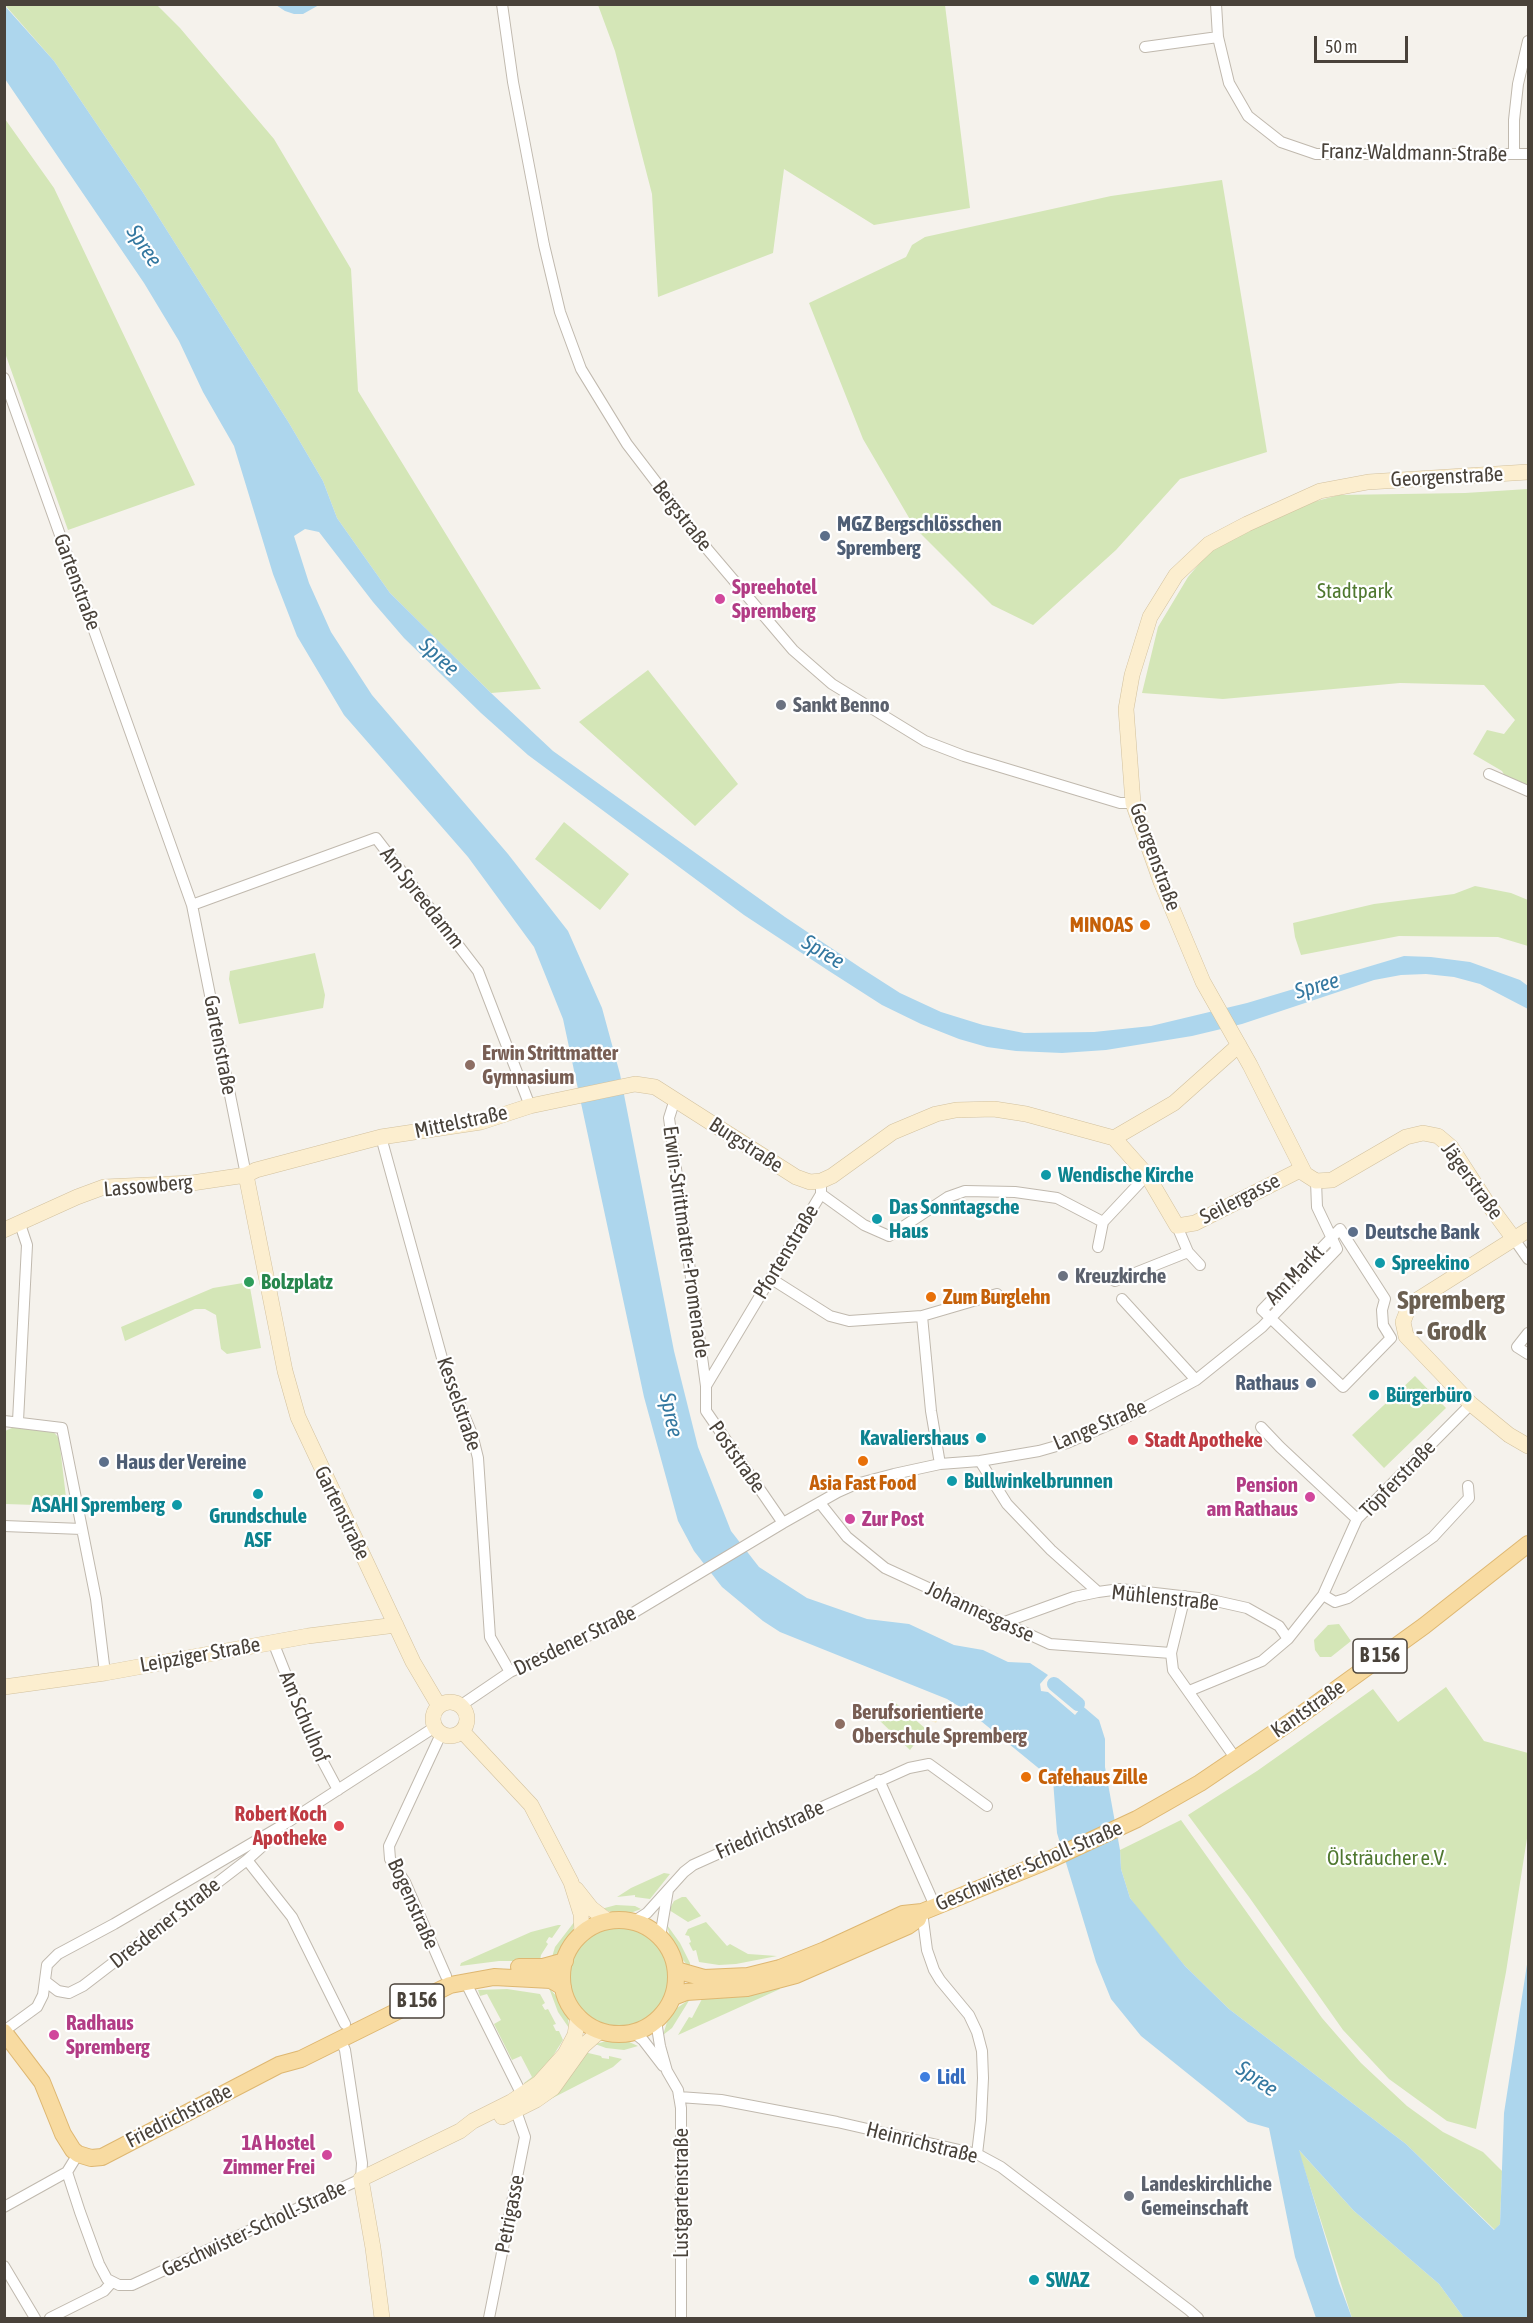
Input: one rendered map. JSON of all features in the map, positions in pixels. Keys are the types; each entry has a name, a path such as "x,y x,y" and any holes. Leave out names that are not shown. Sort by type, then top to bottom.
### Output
{"main road":[{"name":"Kantstraße","path":"1137,1819 1175,1798 1302,1714 1424,1626 1528,1544"},
{"name":"Geschwister-Scholl-Straße","path":"676,1970 704,1978 748,1976 796,1962 908,1912 926,1911 1137,1819"},
{"name":"Geschwister-Scholl-Straße","path":"673,1996 686,1992 747,1988 796,1975 908,1926 926,1911"},
{"path":"608,1921 633,1922 648,1928 660,1937 671,1953 676,1970 676,1987 666,2010 647,2027 619,2034 600,2031 589,2026 578,2016 566,1999 562,1974 565,1961 582,1934 596,1925 608,1921"},
{"name":"Friedrichstraße","path":"343,2032 446,1976 468,1970 501,1966 543,1967 565,1961"},
{"name":"Friedrichstraße","path":"78,2154 91,2158 102,2157 279,2065 295,2049 343,2032 444,1988 465,1981 494,1977 537,1978 550,1980 563,1987"},
{"path":"4,2032 42,2082 63,2134 78,2154"}],"street":[{"name":"Bergstraße","path":"502,4 513,82 544,245 560,312 581,369 627,444 708,550 793,650 832,684 925,741 964,756 1120,803 1133,803"},
{"name":"Franz-Waldmann-Straße","path":"1216,4 1218,37 1229,83 1248,116 1281,142 1316,154 1528,154"},
{"path":"1145,47 1218,37"},
{"path":"1514,154 1514,120 1518,84 1528,41"},
{"name":"Gartenstraße","path":"4,378 192,905 285,1371 298,1417 413,1662 439,1706"},
{"name":"Georgenstraße","path":"1307,1175 1203,982 1161,882 1133,803 1126,709 1132,675 1150,617 1176,575 1209,544 1320,491 1379,481 1528,472"},
{"path":"1489,774 1528,791"},
{"name":"Am Spreedamm","path":"192,905 376,838 478,971 530,1106"},
{"path":"1200,1265 1188,1251 1177,1226 1147,1175 1114,1138 1174,1103 1236,1040"},
{"name":"Mittelstraße","path":"246,1175 256,1170 381,1137 481,1122 530,1106 634,1084 654,1087 675,1099"},
{"name":"Burgstraße","path":"675,1099 796,1177 821,1188 864,1225 889,1236 948,1197 965,1191 1016,1192 1057,1198 1103,1222"},
{"name":"Erwin-Strittmatter-Promenade","path":"675,1099 669,1118 706,1386"},
{"name":"Pfortenstraße","path":"706,1386 821,1188 832,1176 893,1132 936,1114 956,1110 994,1109 1026,1114 1114,1138"},
{"name":"Jägerstraße","path":"1307,1175 1323,1182 1332,1180 1406,1137 1423,1133 1438,1136 1451,1147 1528,1259"},
{"name":"Kesselstraße","path":"381,1137 445,1369 472,1434 478,1458 490,1637 510,1672"},
{"name":"Lassowberg","path":"4,1230 105,1187 192,1183 246,1175"},
{"path":"1098,1247 1103,1222 1147,1175"},
{"path":"1307,1175 1317,1207 1331,1238"},
{"name":"Seilergasse","path":"1177,1226 1196,1223 1307,1175"},
{"path":"18,1421 27,1245 20,1224"},
{"name":"Am Markt","path":"1271,1318 1343,1387 1391,1338 1383,1324 1382,1310 1385,1299 1340,1229 1331,1238"},
{"path":"1528,1230 1414,1302 1404,1317 1403,1328 1406,1336 1471,1404 1509,1435 1528,1446"},
{"name":"Lange Straße","path":"691,1578 783,1523 856,1484 940,1464 980,1461 1039,1451 1067,1443 1129,1416 1196,1380 1262,1327 1337,1249 1331,1238"},
{"name":"Seilergasse","path":"1115,1281 1188,1251"},
{"path":"770,1278 830,1316 849,1321 922,1316 996,1294"},
{"path":"1122,1299 1196,1380"},
{"path":"922,1316 931,1411 940,1464"},
{"path":"1528,1333 1517,1347 1528,1354"},
{"name":"Poststraße","path":"706,1386 706,1411 783,1523"},
{"name":"Töpferstraße","path":"1189,1691 1262,1661 1288,1639 1323,1595 1357,1519 1471,1404"},
{"path":"4,1421 62,1428 96,1599 105,1673"},
{"path":"1261,1427 1280,1448 1357,1519"},
{"name":"Mühlenstraße","path":"980,1461 1007,1504 1051,1550 1098,1592 1120,1589 1185,1596 1247,1608 1279,1626 1288,1639"},
{"path":"1323,1595 1335,1602 1348,1598 1433,1537 1468,1498 1468,1486"},
{"name":"Johannesgasse","path":"820,1503 847,1537 885,1568 1050,1644 1171,1653"},
{"path":"4,1526 82,1529"},
{"name":"Dresdener Straße","path":"460,1706 510,1672 618,1622 691,1578"},
{"path":"1002,1623 1074,1597 1098,1592"},
{"path":"1185,1596 1171,1653 1173,1670 1236,1758"},
{"name":"Leipziger Straße","path":"4,1687 105,1673 273,1642 396,1626"},
{"name":"Am Schulhof","path":"273,1642 314,1745 338,1790"},
{"path":"438,1730 433,1716 439,1706 449,1702 460,1706 467,1721 462,1731 531,1805 571,1882 581,1914 582,1934"},
{"name":"Dresdener Straße","path":"4,2032 37,2007 43,1995 47,1965 58,1954 277,1829 438,1730 452,1736 462,1731"},
{"name":"Bogenstraße","path":"438,1730 389,1846 390,1859 405,1882 446,1976"},
{"name":"Friedrichstraße","path":"633,1922 647,1913 693,1865 909,1768 929,1764 987,1806"},
{"path":"879,1780 926,1911 927,1950 934,1970 969,2015 982,2051 981,2120 977,2154"},
{"name":"Dresdener Straße","path":"45,1981 58,1991 69,1993 82,1986 247,1860 275,1836 277,1829"},
{"path":"247,1860 292,1917 343,2032 362,2163 361,2179 382,2319"},
{"path":"571,1882 591,1908 608,1921"},
{"path":"660,1937 668,1890"},
{"path":"465,1981 522,2095"},
{"name":"Geschwister-Scholl-Straße","path":"112,2282 132,2285 459,2131 522,2095 544,2079 565,2054 574,2035 578,2016"},
{"name":"Lustgartenstraße","path":"656,2021 667,2071 679,2097 681,2319"},
{"name":"Geschwister-Scholl-Straße","path":"459,2131 475,2128 516,2111 544,2095 553,2088 583,2046 600,2031"},
{"name":"Lustgartenstraße","path":"633,2032 643,2040 667,2071"},
{"name":"Heinrichstraße","path":"679,2097 721,2100 837,2122 977,2154 1001,2167 1190,2310 1198,2319"},
{"name":"Petrigasse","path":"489,2319 525,2137 516,2111"},
{"path":"4,2207 67,2172 78,2154"},
{"path":"50,2319 104,2291 112,2282 107,2279 99,2264 67,2172"},
{"path":"4,2266 35,2319"}],"green space":[{"path":"5,5 157,5 180,28 274,139 351,269 358,391 541,689 491,693 390,593 337,518 323,481 289,423 142,191 54,61"},
{"path":"598,5 945,5 970,208 874,225 784,169 773,253 658,297 652,194 615,51"},
{"path":"5,119 54,188 195,485 68,530 5,353"},
{"path":"1222,180 1267,452 1180,479 1116,550 1033,625 992,605 915,528 863,439 809,303 906,257 912,245 925,237 1111,196"},
{"name":"Stadtpark","path":"1528,489 1528,788 1506,778 1502,771 1473,754 1487,730 1504,734 1515,720 1484,685 1400,683 1223,699 1142,693 1158,627 1188,577 1211,550 1302,505 1339,495 1465,493"},
{"path":"648,670 738,784 695,826 579,722"},
{"path":"564,822 629,874 600,910 535,859"},
{"path":"1475,886 1511,893 1528,900 1528,946 1498,937 1399,936 1301,955 1293,923 1374,904 1454,894"},
{"path":"315,953 325,995 323,1008 239,1024 229,979 230,971"},
{"path":"249,1282 261,1348 227,1354 221,1349 216,1315 205,1309 195,1309 125,1341 121,1327 213,1288"},
{"path":"1415,1376 1446,1408 1384,1468 1352,1435"},
{"path":"21,1424 49,1427 59,1438 67,1506 5,1504 4,1434 5,1431"},
{"path":"1339,1624 1351,1641 1331,1657 1320,1657 1315,1650 1314,1640 1328,1625"},
{"name":"Ölsträucher e.V.","path":"1446,1687 1484,1741 1528,1753 1528,1832 1506,1972 1476,2129 1447,2121 1389,2079 1343,2030 1188,1815 1257,1771 1373,1689 1398,1722"},
{"path":"892,1700 926,1729 910,1750 877,1718"},
{"path":"1181,1820 1322,2018 1361,2063 1407,2106 1443,2132 1483,2152 1502,2171 1500,2224 1495,2230 1406,2144 1229,2009 1185,1966 1146,1920 1130,1898 1121,1869 1120,1850"},
{"path":"664,1873 670,1874 650,1899 635,1897 635,1895 617,1897 631,1888"},
{"path":"686,1897 701,1916 688,1922 669,1910 674,1901"},
{"path":"616,1905 635,1906 641,1909 620,1914 601,1909"},
{"path":"575,1921 572,1934 558,1954 552,1957 555,1947"},
{"path":"706,1922 727,1946 730,1944 748,1954 777,1956 736,1964 719,1965 699,1962 696,1950 693,1951 689,1943 691,1942 689,1936 685,1935 688,1929"},
{"path":"561,1925 552,1938 549,1937 546,1942 548,1944 540,1961 499,1961 460,1966 461,1963 531,1932"},
{"path":"667,1925 680,1943 690,1963 690,1968 682,1959 670,1937"},
{"path":"620,1927 639,1931 656,1941 666,1958 670,1977 666,1996 656,2013 639,2023 620,2027 601,2023 584,2013 574,1996 570,1977 574,1958 584,1941 601,1931"},
{"path":"779,1986 780,1989 678,2035 689,2017 692,2018 703,1997"},
{"path":"549,1988 559,1999 568,2017 569,2028 558,2012"},
{"path":"507,1989 540,1994 545,2003 542,2005 545,2010 548,2009 556,2024 553,2025 563,2040 546,2067 526,2085 524,2083 532,2077 521,2056 512,2060 494,2024 501,2020 487,1994 480,1996 478,1990"},
{"path":"690,1999 672,2028 663,2035 667,2022 677,2008"},
{"path":"607,2041 627,2041 638,2046 624,2050 595,2044"},
{"path":"584,2052 602,2058 609,2059 609,2056 622,2059 613,2067 539,2105"},
{"path":"1298,2149 1354,2211 1439,2284 1464,2318 1352,2318"}],"sand":[{"path":"927,1708 940,1715 936,1723 923,1717"}],"water":[{"name":"Spree","path":"4,5 54,61 142,191 289,423 323,481 337,518 390,593 553,751 785,917 861,968 900,993 941,1012 983,1025 1024,1033 1094,1032 1151,1026 1247,1003 1404,956 1470,962 1520,980 1528,986 1528,1009 1480,984 1454,977 1426,974 1401,975 1374,980 1242,1024 1192,1036 1106,1050 1062,1053 1016,1051 987,1047 959,1039 882,1005 744,915 528,755 404,638 319,532 305,529 294,536 309,583 331,632 372,695 508,854 568,931 602,1008 620,1074 674,1351 698,1447 731,1531 759,1567 807,1598 867,1619 909,1624 954,1645 983,1650 1008,1662 1030,1663 1048,1675 1040,1684 1041,1691 1048,1692 1075,1715 1079,1710 1077,1705 1079,1703 1099,1720 1105,1739 1105,1767 1120,1850 1121,1869 1130,1898 1185,1966 1229,2009 1406,2144 1494,2230 1500,2224 1504,2113 1528,1958 1528,2318 1464,2318 1439,2284 1354,2211 1299,2150 1339,2283 1352,2318 1316,2318 1295,2257 1269,2128 1248,2122 1141,2036 1111,1999 1096,1962 1057,1833 1053,1780 976,1717 947,1699 780,1632 722,1587 694,1551 678,1521 644,1397 563,1019 534,947 468,857 344,715 297,636 273,574 234,446 203,392 179,341 144,283 5,79"},
{"path":"276,5 319,5 303,14 294,14"}],"waterway":[{"path":"1054,1684 1078,1704"}],"place":[{"name":"MGZ Bergschlösschen Spremberg","path":"825,536"},
{"name":"Spreehotel Spremberg","path":"720,599"},
{"name":"Sankt Benno","path":"781,705"},
{"name":"MINOAS","path":"1145,925"},
{"name":"Erwin Strittmatter Gymnasium","path":"470,1065"},
{"name":"Wendische Kirche","path":"1046,1175"},
{"name":"Das Sonntagsche Haus","path":"877,1219"},
{"name":"Deutsche Bank","path":"1353,1232"},
{"name":"Spreekino","path":"1380,1263"},
{"name":"Kreuzkirche","path":"1063,1276"},
{"name":"Bolzplatz","path":"249,1282"},
{"name":"Zum Burglehn","path":"931,1297"},
{"name":"Rathaus","path":"1311,1383"},
{"name":"Bürgerbüro","path":"1374,1395"},
{"name":"Kavaliershaus","path":"981,1438"},
{"name":"Stadt Apotheke","path":"1133,1440"},
{"name":"Asia Fast Food","path":"863,1461"},
{"name":"Haus der Vereine","path":"104,1462"},
{"name":"Bullwinkelbrunnen","path":"952,1481"},
{"name":"Grundschule ASF","path":"258,1494"},
{"name":"Pension am Rathaus","path":"1310,1497"},
{"name":"ASAHI Spremberg","path":"177,1505"},
{"name":"Zur Post","path":"850,1519"},
{"name":"Berufsorientierte Oberschule Spremberg","path":"840,1724"},
{"name":"Cafehaus Zille","path":"1026,1777"},
{"name":"Robert Koch Apotheke","path":"339,1826"},
{"name":"Radhaus Spremberg","path":"54,2035"},
{"name":"Lidl","path":"925,2077"},
{"name":"1A Hostel Zimmer Frei","path":"327,2155"},
{"name":"Landeskirchliche Gemeinschaft","path":"1129,2196"},
{"name":"SWAZ","path":"1034,2280"}],"district":[{"name":"Spremberg - Grodk","path":"1451,1316"}]}
